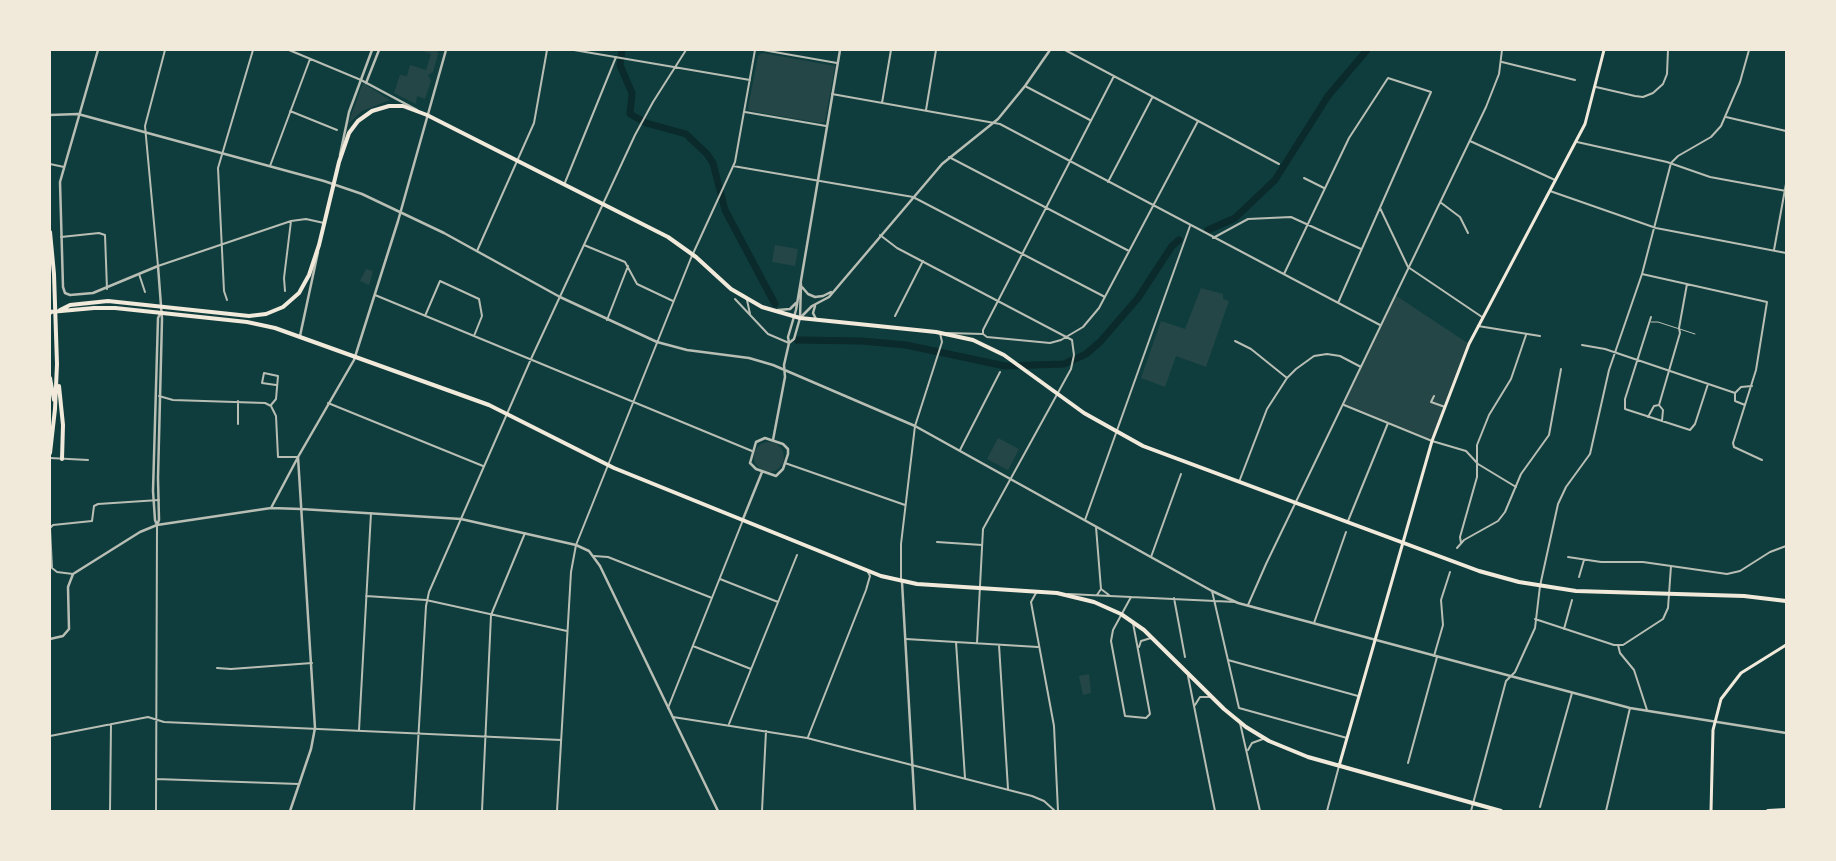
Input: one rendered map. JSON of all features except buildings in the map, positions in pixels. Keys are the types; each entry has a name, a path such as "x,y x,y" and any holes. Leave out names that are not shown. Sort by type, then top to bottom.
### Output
{"highway":[{"path":"60,310 70,305 102,301 160,305 238,315 266,314 291,301 306,282 319,245 339,162 349,133 366,115 379,108 396,106 427,115 668,237 692,253 726,285 768,309 800,318 961,336 992,349 1014,362 1057,394 1116,432 1157,452 1402,543 1492,575 1540,586 1590,592 1750,596 1786,601"},
{"path":"50,232 54,274 57,371 56,409 50,453"},
{"path":"50,312 108,308 254,323 300,336 507,413 607,464 868,572 902,582 1063,594 1090,600 1121,614 1156,639 1214,700 1240,722 1269,741 1308,757 1501,811"},
{"path":"57,371 63,426 62,459"},
{"path":"50,378 56,409 50,429"},
{"path":"1768,811 1786,810"}],"main road":[{"path":"1339,766 1432,441 1478,326 1584,124 1596,87 1604,50"},
{"path":"1711,811 1710,783 1714,723 1723,695 1736,677 1754,663 1786,645"}],"street":[{"path":"98,50 78,114 60,186 63,287 65,292 74,295 107,289 158,266 291,221 306,219 324,223"},
{"path":"157,525 160,520 162,319 160,314 158,266 145,126 165,50"},
{"path":"227,300 224,291 218,176 222,153 253,50"},
{"path":"289,50 361,80 420,112"},
{"path":"339,162 344,128 372,50"},
{"path":"366,83 379,50"},
{"path":"271,508 356,356 400,212 446,50"},
{"path":"477,251 518,161 536,113 547,50"},
{"path":"574,50 750,80"},
{"path":"414,811 426,600 531,359 640,124 686,50"},
{"path":"557,811 571,572 576,545 692,253 733,166 756,50"},
{"path":"763,50 837,63"},
{"path":"773,440 789,343 788,337 795,317 840,50"},
{"path":"882,103 891,50"},
{"path":"926,110 936,50"},
{"path":"800,318 818,303 827,299 880,235 949,157 992,122 1025,86 1050,50"},
{"path":"1065,50 1279,164"},
{"path":"1248,605 1470,141 1493,90 1502,62 1502,50"},
{"path":"1596,87 1643,96 1654,93 1663,84 1667,75 1668,50"},
{"path":"1471,811 1506,681 1515,672 1532,635 1540,586 1558,504 1566,487 1590,454 1602,396 1656,228 1671,163 1678,156 1711,137 1726,117 1740,82 1749,50"},
{"path":"564,185 617,57"},
{"path":"270,166 310,60"},
{"path":"1502,62 1575,80"},
{"path":"983,334 983,330 998,300 1114,76"},
{"path":"1283,274 1352,132 1388,78 1431,92 1338,303"},
{"path":"1025,86 1090,120"},
{"path":"832,94 1000,124 1190,226 1381,325"},
{"path":"1108,182 1153,96"},
{"path":"290,111 337,130"},
{"path":"745,112 827,126"},
{"path":"50,115 78,114 334,184 400,212 477,251 560,297 657,342 696,351 758,360 784,369 915,426 1212,592 1238,602 1630,708 1714,723 1786,733"},
{"path":"1726,117 1786,131"},
{"path":"946,333 983,334 988,337 1046,343 1056,342 1068,337 1092,318 1198,121"},
{"path":"1470,141 1556,180"},
{"path":"1576,142 1671,163 1710,177 1785,191"},
{"path":"949,157 1129,251"},
{"path":"50,164 64,167"},
{"path":"733,166 912,198 1105,297"},
{"path":"1304,178 1324,188"},
{"path":"1774,250 1786,184"},
{"path":"1550,190 1656,228 1786,253"},
{"path":"1440,202 1460,217 1468,233"},
{"path":"1380,208 1408,268 1483,317"},
{"path":"1213,238 1251,218 1292,217 1362,249"},
{"path":"285,291 284,278 291,221"},
{"path":"1085,520 1190,226"},
{"path":"61,237 99,233 105,235 107,289"},
{"path":"880,235 894,246 1072,340 1074,357 1072,364 984,528 977,643"},
{"path":"584,244 628,266 637,284 673,301"},
{"path":"300,336 319,245"},
{"path":"894,316 923,261"},
{"path":"607,320 628,266"},
{"path":"139,274 145,292"},
{"path":"1642,274 1767,302 1758,363 1733,446 1762,460"},
{"path":"425,316 440,281 479,298 482,316 474,336"},
{"path":"800,282 806,292 812,296 821,297 832,291"},
{"path":"789,343 794,339 800,318 800,282"},
{"path":"1659,405 1680,333 1678,328 1687,284"},
{"path":"375,295 752,451"},
{"path":"746,298 751,316"},
{"path":"735,299 771,336 789,343"},
{"path":"768,309 788,310 794,307 798,299"},
{"path":"818,303 812,311 819,320"},
{"path":"156,811 157,525 154,500 158,318 160,314"},
{"path":"1651,317 1651,322 1625,399 1625,409 1687,430 1692,429 1708,384"},
{"path":"1478,326 1540,336"},
{"path":"915,811 914,765 900,553 915,426 942,340 938,332"},
{"path":"1461,543 1478,464 1477,445 1483,427 1511,379 1526,335"},
{"path":"1235,341 1251,349 1287,378"},
{"path":"1582,345 1615,352 1736,393"},
{"path":"1239,482 1264,416 1287,378 1308,359 1322,354 1340,356 1361,367"},
{"path":"1457,548 1461,543 1498,521 1505,512 1527,465 1549,435 1561,369"},
{"path":"960,450 1000,372"},
{"path":"271,406 276,398 278,376 264,373 262,383 276,385"},
{"path":"1745,406 1735,401 1736,393 1741,387 1752,386"},
{"path":"156,395 173,400 258,401 271,406"},
{"path":"1434,396 1432,402 1445,407"},
{"path":"238,400 238,424"},
{"path":"328,403 484,467"},
{"path":"1343,405 1432,441 1466,451 1478,464 1516,487"},
{"path":"1648,417 1654,406 1659,405"},
{"path":"1659,405 1663,410 1662,422"},
{"path":"271,406 278,427 278,457 298,457"},
{"path":"1347,523 1388,423"},
{"path":"760,439 773,440 785,445 788,449 785,464 776,476 762,472 751,465 752,451 760,439"},
{"path":"290,811 311,749 315,728 298,457"},
{"path":"50,458 88,460"},
{"path":"785,464 905,505"},
{"path":"668,708 762,472"},
{"path":"1151,557 1181,474"},
{"path":"73,574 57,572 52,568 51,526 93,520 95,505 159,500"},
{"path":"50,639 64,636 69,629 68,587 73,574 148,528 157,525 271,508 461,519 576,545 594,556 608,557 712,598"},
{"path":"359,730 371,513"},
{"path":"1096,526 1101,589 1097,595"},
{"path":"1314,623 1346,532"},
{"path":"482,811 491,615 526,533"},
{"path":"937,542 982,545"},
{"path":"1568,557 1584,560 1643,562 1718,574 1734,574 1770,552 1786,546"},
{"path":"729,725 797,555"},
{"path":"594,556 718,811"},
{"path":"1579,577 1584,560"},
{"path":"1535,619 1618,645 1663,619 1668,608 1671,566"},
{"path":"807,738 866,590 870,576 868,572"},
{"path":"1408,762 1443,620 1441,600 1450,572"},
{"path":"720,579 778,602"},
{"path":"1101,589 1111,596"},
{"path":"1039,592 1032,596 1031,602 1054,726 1056,811"},
{"path":"1212,592 1239,708 1347,738"},
{"path":"1063,594 1238,602"},
{"path":"366,596 426,600 567,631"},
{"path":"1131,597 1121,614 1111,641 1124,714 1128,718 1146,718 1150,716 1132,621"},
{"path":"1174,598 1185,657"},
{"path":"1564,629 1572,600"},
{"path":"1139,652 1141,641 1147,638 1156,639"},
{"path":"906,639 1039,647"},
{"path":"956,642 965,778"},
{"path":"999,645 1008,789"},
{"path":"1618,645 1620,653 1634,670 1648,711"},
{"path":"693,646 751,669"},
{"path":"1228,660 1359,696"},
{"path":"217,668 231,670 312,663"},
{"path":"1187,671 1215,811"},
{"path":"1540,807 1572,693"},
{"path":"1195,707 1200,697 1205,696 1214,700"},
{"path":"1606,811 1630,708"},
{"path":"50,736 148,717 164,722 561,740"},
{"path":"673,717 807,738 1008,789 1044,801 1056,811"},
{"path":"1240,722 1260,811"},
{"path":"110,811 112,724"},
{"path":"762,811 766,731"},
{"path":"1247,752 1248,747 1256,740 1269,741"},
{"path":"1327,811 1339,766"},
{"path":"156,779 299,784"}],"lane":[{"path":"1651,322 1695,334"}],"shaded area":[{"path":"419,50 437,50 438,54 433,72 428,75 431,81 425,99 417,96 416,104 394,93 400,75 407,76 410,65 426,70 431,54"},
{"path":"762,53 835,66 825,121 821,123 750,111 748,108 758,56"},
{"path":"363,83 390,100 362,111 349,123 345,132"},
{"path":"775,245 798,249 795,266 772,262"},
{"path":"366,269 373,271 369,285 360,281"},
{"path":"1201,288 1223,294 1223,299 1229,301 1206,367 1176,356 1165,387 1141,378 1161,321 1185,329"},
{"path":"1395,295 1469,344 1432,441 1343,405"},
{"path":"998,438 1019,449 1008,470 987,459"},
{"path":"769,442 780,446 784,457 780,468 769,472 758,468 754,457 758,446"},
{"path":"1089,674 1091,693 1083,695 1079,676"}],"waterway":[{"path":"622,50 620,65 632,93 630,114 646,123 686,134 707,154 713,163 725,210 775,304"},
{"path":"1208,230 1235,218 1275,180 1328,96 1367,50"},
{"path":"797,340 862,341 906,345 1005,366 1064,364 1086,354 1100,342 1138,298 1172,246 1179,240"}]}
